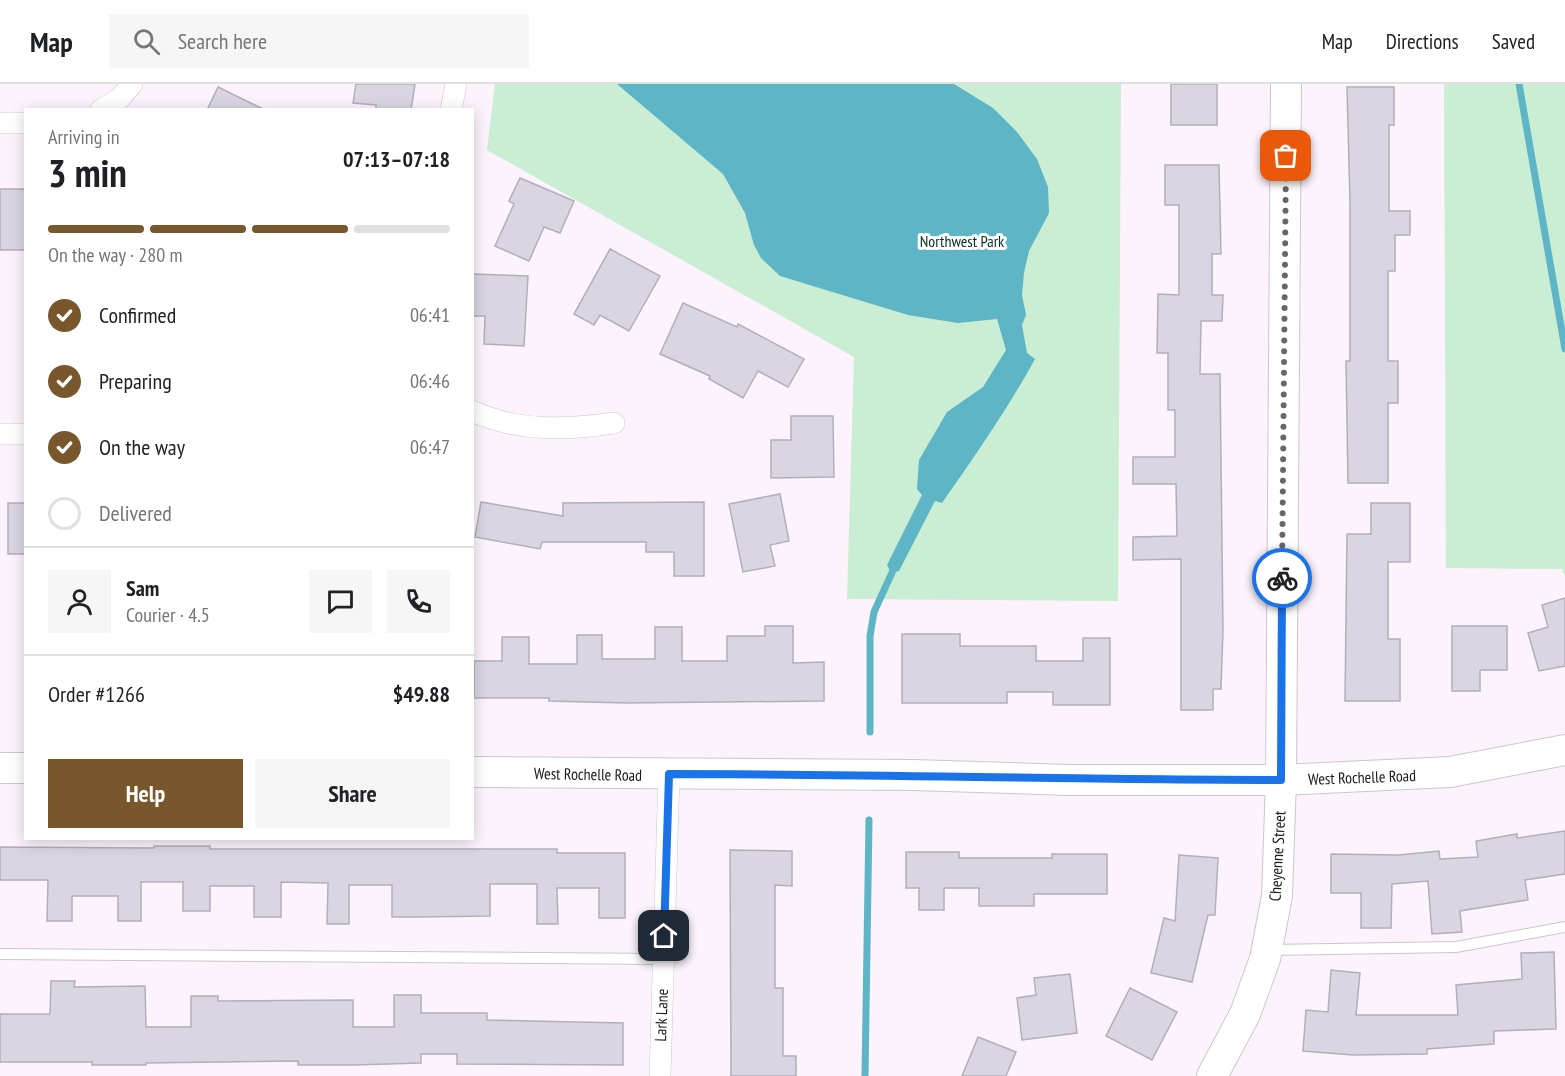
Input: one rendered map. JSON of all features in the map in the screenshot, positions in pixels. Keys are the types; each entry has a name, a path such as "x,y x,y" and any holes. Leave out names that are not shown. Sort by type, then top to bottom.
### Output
{"street":[{"path":"104,108 120,98 132,84"},
{"path":"451,108 456,84"},
{"name":"Cheyenne Street","path":"1212,1076 1245,1014 1267,950 1277,896 1281,780 1287,84"},
{"path":"0,123 24,123"},
{"path":"474,412 496,422 565,430 614,423"},
{"path":"0,434 24,434"},
{"name":"West Rochelle Road","path":"474,772 913,775 1069,780 1281,780 1450,772 1565,750"},
{"path":"0,768 24,768"},
{"name":"Lark Lane","path":"660,1076 669,774"}],"lane":[{"path":"1267,950 1456,947 1565,927"},
{"path":"0,954 663,959"}],"green space":[{"name":"Northwest Park","path":"495,84 1121,84 1118,601 847,599 854,357 487,150"},
{"path":"1444,84 1565,84 1565,577 1562,569 1446,568"}],"water":[{"path":"617,84 954,84 993,108 1017,132 1037,159 1048,187 1049,213 1029,251 1022,295 1026,315 1022,325 1027,353 1035,359 1002,415 942,503 935,501 899,571 891,573 887,565 922,495 917,489 919,460 947,412 983,387 1006,350 997,319 958,323 908,315 780,276 761,258 754,245 745,213 723,174"}],"building":[{"path":"356,84 415,84 411,108 376,108 376,105 353,103"},
{"path":"1171,84 1217,84 1217,125 1171,125"},
{"path":"218,87 261,108 208,108"},
{"path":"1347,87 1394,87 1394,125 1389,125 1389,211 1410,211 1410,235 1395,235 1395,271 1388,271 1388,361 1398,361 1398,403 1388,403 1388,483 1348,483 1346,361 1350,361 1350,202"},
{"path":"1165,165 1219,165 1221,254 1212,254 1212,295 1223,295 1222,321 1201,321 1200,374 1220,374 1223,630 1221,689 1213,689 1213,710 1181,710 1181,559 1133,560 1133,537 1177,536 1176,484 1133,484 1133,457 1175,457 1175,410 1168,410 1168,353 1157,353 1158,294 1179,295 1179,205 1165,205"},
{"path":"520,178 574,201 560,233 544,227 529,261 495,246 514,204 509,201"},
{"path":"0,189 24,189 24,250 0,250"},
{"path":"610,249 660,276 629,331 600,315 594,325 574,314"},
{"path":"474,274 528,276 524,346 484,344 485,316 474,316"},
{"path":"683,303 737,327 738,324 804,359 788,387 758,371 743,398 709,379 710,376 660,354"},
{"path":"791,416 833,416 834,477 771,478 771,440 791,440"},
{"path":"780,494 789,541 770,545 775,566 743,572 729,504"},
{"path":"481,502 563,516 563,503 704,502 704,576 674,576 674,552 646,552 646,542 542,542 540,549 475,537"},
{"path":"8,503 24,503 24,554 8,554"},
{"path":"1371,503 1410,503 1410,562 1388,562 1388,639 1400,639 1400,701 1345,701 1347,534 1371,534"},
{"path":"1565,598 1565,666 1539,671 1528,633 1548,627 1542,605"},
{"path":"765,626 793,626 793,663 824,662 824,701 626,703 549,701 549,698 474,698 474,661 502,661 502,637 529,637 529,664 577,664 577,635 602,635 602,659 655,659 655,627 682,627 682,661 727,661 727,636 765,636"},
{"path":"1452,626 1507,626 1507,670 1480,670 1480,691 1452,691"},
{"path":"902,634 960,634 960,646 1036,646 1036,661 1083,661 1083,638 1110,638 1110,705 1053,705 1053,692 1007,692 1007,703 902,703"},
{"path":"1565,831 1565,874 1525,880 1528,900 1460,911 1462,932 1432,934 1428,881 1392,884 1391,928 1361,928 1361,893 1331,893 1331,854 1399,855 1439,851 1440,859 1478,857 1476,841 1517,834 1517,838"},
{"path":"154,846 210,846 210,849 557,849 557,853 625,853 625,918 599,918 599,888 557,888 558,924 537,924 537,884 490,884 490,916 417,917 392,917 392,885 349,885 349,924 327,924 328,883 281,882 281,917 254,917 254,886 210,886 210,911 183,911 183,882 141,882 141,921 118,921 118,896 72,896 72,921 47,921 48,880 0,880 0,847 154,848"},
{"path":"730,850 792,851 792,886 775,885 775,988 783,988 783,1056 796,1056 796,1076 731,1076"},
{"path":"906,852 959,852 959,858 1052,858 1052,854 1107,854 1107,894 1034,894 1034,906 979,906 979,888 944,888 944,910 919,910 919,888 906,888"},
{"path":"1179,855 1218,858 1215,915 1208,915 1192,982 1151,973 1164,918 1175,921"},
{"path":"1554,952 1556,1029 1494,1031 1494,1044 1427,1049 1427,1054 1353,1055 1303,1051 1306,1010 1328,1012 1331,970 1360,973 1356,1015 1458,1015 1456,985 1522,979 1521,953"},
{"path":"1070,974 1077,1033 1022,1040 1017,998 1036,995 1034,978"},
{"path":"51,981 75,981 74,987 145,986 146,1027 191,1027 191,996 218,996 218,1001 353,1000 353,1027 394,1027 394,995 421,995 421,1013 487,1013 487,1020 623,1023 623,1065 457,1064 457,1054 421,1054 421,1063 353,1065 298,1065 298,1061 146,1063 146,1065 92,1065 92,1062 0,1062 0,1014 50,1014"},
{"path":"1130,988 1177,1012 1152,1060 1106,1036"},
{"path":"978,1037 1016,1052 1006,1076 962,1076"}],"waterway":[{"path":"1519,84 1565,349"},
{"path":"870,732 870,636 874,612 895,566"},
{"path":"865,1076 869,820"}],"way so far":[{"path":"1282,578 1286,156"}],"route":[{"path":"664,936 669,774 913,775 1069,780 1281,780 1282,578"}]}
